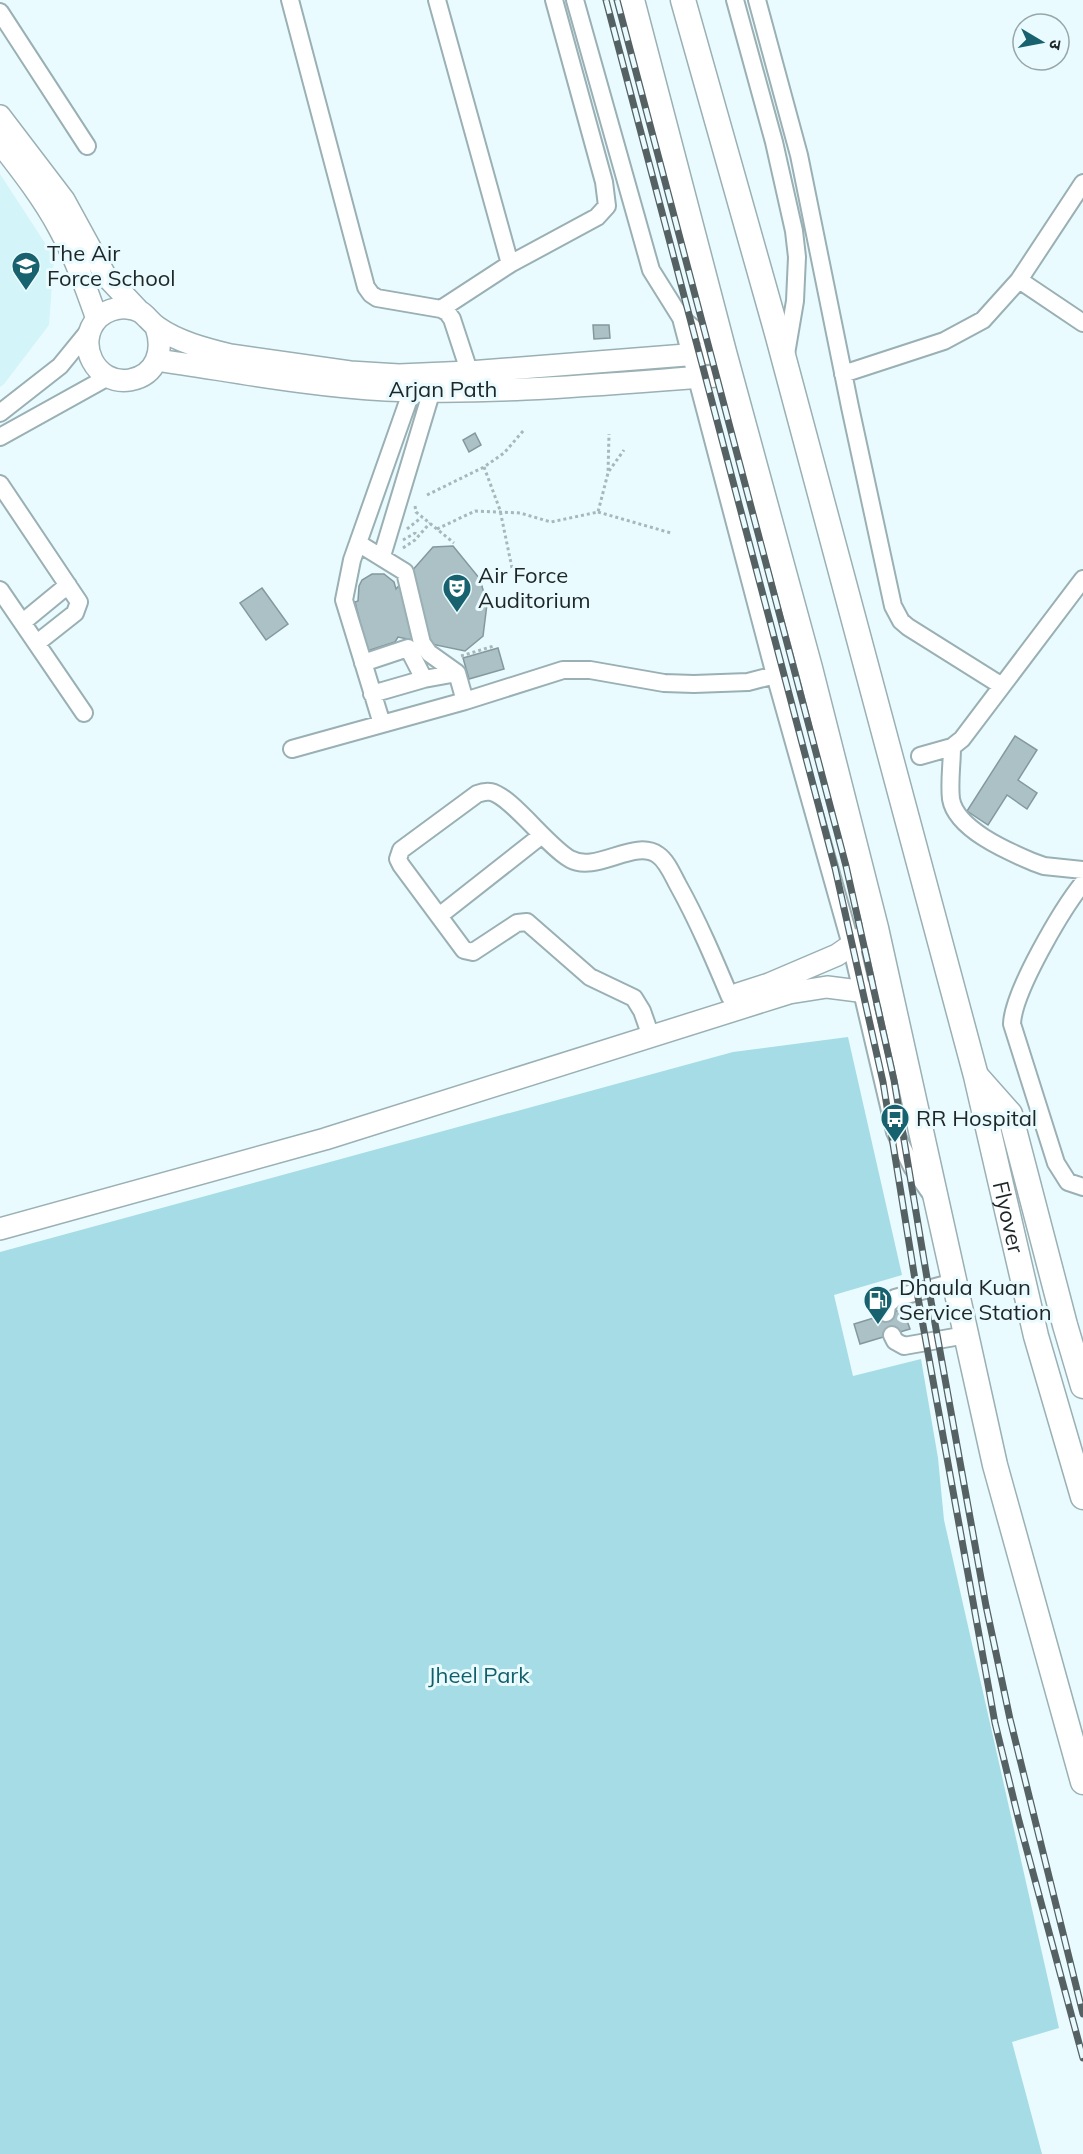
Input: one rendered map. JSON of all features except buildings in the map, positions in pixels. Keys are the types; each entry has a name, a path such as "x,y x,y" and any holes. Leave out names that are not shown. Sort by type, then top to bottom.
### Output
{"highway":[{"path":"632,0 813,679 876,928 995,1465 1083,1782"},
{"name":"Flyover","path":"683,0 785,361 976,1076 1036,1336 1083,1497"},
{"path":"976,1076 1010,1114 1083,1386"}],"main road":[{"path":"0,116 64,200 105,275 140,311 149,317 156,327 160,349 157,360 150,369 130,380 108,377 92,362 88,351 88,339 94,323 106,312 117,308 140,311"},
{"path":"0,143 58,226 86,285 94,323"},
{"name":"Arjan Path","path":"156,327 196,346 230,355 378,375 472,381 696,378 731,375"},
{"name":"Arjan Path","path":"157,360 344,386 422,390 472,381 690,355 723,348"},
{"path":"0,1229 325,1139 733,1010 807,979 876,928"},
{"path":"0,1216 316,1132 523,1069 648,1028 730,997 807,979 890,995"}],"street":[{"path":"290,0 366,287 377,298 447,312 452,320 472,381"},
{"path":"437,0 510,264"},
{"path":"441,309 510,264 597,217 608,206 604,182 554,0"},
{"path":"575,0 651,270 681,318 723,348"},
{"path":"735,0 774,142 794,231 797,257 795,301 785,361"},
{"path":"757,0 799,155 843,375 893,606 908,627 1002,686"},
{"path":"0,12 87,146"},
{"path":"843,375 944,340 966,331 983,320 1019,280 1083,183"},
{"path":"1019,280 1083,323"},
{"path":"681,318 775,675 851,945 895,1132 912,1167 936,1202"},
{"path":"0,413 60,366 94,323"},
{"path":"0,437 108,377"},
{"path":"381,724 344,600 346,582 399,426 422,390"},
{"path":"389,554 419,433 422,390"},
{"path":"399,426 419,433"},
{"path":"0,484 79,602 75,613 37,643"},
{"path":"358,543 389,554 405,572 422,643 429,653 457,673 465,701"},
{"path":"920,756 952,747 962,739 1083,579"},
{"path":"23,622 68,585"},
{"path":"0,590 84,713"},
{"path":"363,663 408,648 424,679"},
{"path":"292,749 465,701 563,670 590,670 664,683 694,684 748,682 775,675"},
{"path":"372,694 424,679 457,673"},
{"path":"952,747 951,799 963,821 972,829 1033,862 1044,866 1083,870"},
{"path":"648,1028 634,998 590,977 527,922 517,923 469,952 461,946 401,865 398,859 401,850 484,791 499,795 563,855 577,863 593,863 639,851 650,851 658,855 673,875 691,909 730,997"},
{"path":"439,916 542,835"},
{"path":"1083,884 1069,900 1029,973 1015,1003 1012,1024 1056,1163 1068,1182 1083,1188"},
{"path":"886,1313 887,1305 895,1298 954,1282"},
{"path":"892,1335 895,1341 904,1346 966,1335"}],"path":[{"path":"427,495 484,467 504,453 524,430"},
{"path":"598,512 608,472 609,434"},
{"path":"608,472 624,450"},
{"path":"484,467 500,510 512,568"},
{"path":"413,497 416,512 454,543"},
{"path":"437,529 475,511 500,510 551,522 598,512 671,533"},
{"path":"415,529 422,517"},
{"path":"389,554 415,540 430,524"}],"shaded area":[{"name":"The Air Force School","path":"0,174 54,257 49,325 0,387"}],"green space":[{"name":"Jheel Park","path":"848,1037 902,1275 834,1295 853,1376 921,1359 938,1458 944,1520 1059,2028 1012,2042 1042,2154 0,2154 0,1252 733,1052"}],"railway":[{"path":"606,0 835,868 883,1082 917,1292 995,1723 1083,2058"},
{"path":"617,0 846,866 894,1080 986,1606 1010,1719 1083,2014"}],"place":[{"name":"The Air Force School","path":"26,292"},
{"name":"Air Force Auditorium","path":"457,614"},
{"name":"RR Hospital","path":"895,1144"},
{"name":"Dhaula Kuan Service Station","path":"878,1326"}]}
